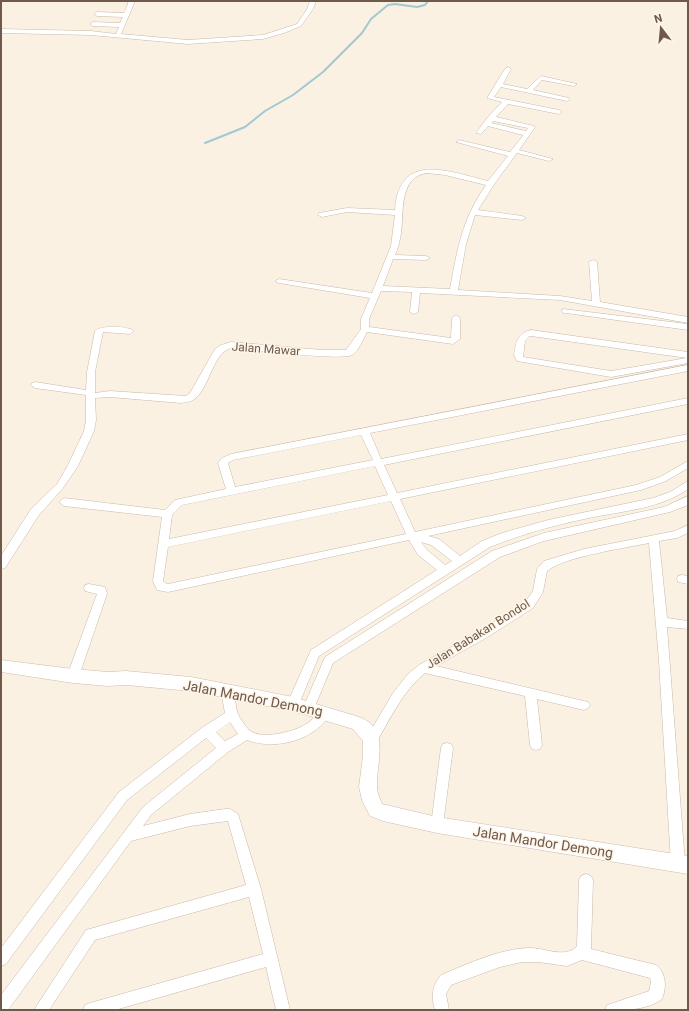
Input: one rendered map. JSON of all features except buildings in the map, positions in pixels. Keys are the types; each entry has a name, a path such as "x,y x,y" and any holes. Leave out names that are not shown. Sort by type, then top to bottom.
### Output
{"main road":[{"name":"Jalan Mandor Demong","path":"1,666 73,676 108,679 126,678 191,684 317,710 359,724 367,732 371,741 372,756 368,786 371,800 376,810 383,813 437,825 683,865"}],"street":[{"path":"118,35 132,1"},
{"path":"1,31 71,32 200,42 274,35 299,25 313,1"},
{"path":"97,14 126,16"},
{"path":"93,24 122,25"},
{"path":"508,69 490,98 559,112"},
{"path":"529,91 541,78 574,84"},
{"path":"499,85 567,99"},
{"path":"479,133 506,102"},
{"path":"454,292 465,234 474,212 491,184 532,127 539,120"},
{"path":"488,121 532,127"},
{"path":"488,121 528,134"},
{"path":"459,142 549,159"},
{"name":"Jalan Mawar","path":"90,395 110,394 185,400 194,395 218,351 224,346 242,345 322,353 348,353 352,350 365,329 365,319 391,257 398,235 401,197 404,186 420,172 429,171 491,184"},
{"path":"322,215 347,210 400,213"},
{"path":"474,212 522,218"},
{"path":"391,257 426,258"},
{"path":"593,262 596,304"},
{"path":"279,281 377,292 416,290 560,298 688,320"},
{"path":"414,312 416,290"},
{"path":"566,311 688,327"},
{"path":"365,329 453,341 456,339 456,318"},
{"path":"1,565 31,518 60,486 73,466 89,431 91,420 91,372 99,331 103,329 130,331"},
{"path":"688,355 531,332 525,333 522,336 518,356 520,359 614,378 688,368"},
{"path":"232,492 223,463 231,457 364,431 614,378 688,360"},
{"path":"35,385 90,395"},
{"path":"688,401 179,502 167,514 158,582 161,587 168,588 638,488 663,479 688,464"},
{"path":"364,431 412,536 422,552 445,570"},
{"path":"163,544 688,437"},
{"path":"293,704 315,653 486,544 508,535 656,501 674,494 688,484"},
{"path":"228,692 228,706 231,715 246,735 268,739 292,736 317,723 317,710 329,660 496,554 516,545 542,538 664,511 688,500"},
{"path":"64,502 167,514"},
{"path":"605,512 611,522"},
{"name":"Jalan Babakan Bondol","path":"371,741 400,692 412,677 423,668 482,635 528,605 538,592 542,569 548,564 584,553 677,534 688,528"},
{"path":"677,534 688,539"},
{"path":"412,536 435,542 459,561"},
{"path":"654,539 663,622 669,750 683,865"},
{"path":"73,676 102,594 101,590 89,588"},
{"path":"663,622 688,625"},
{"path":"423,668 584,705"},
{"path":"530,693 536,745"},
{"path":"1,959 123,796 207,731 231,715"},
{"path":"207,731 224,748"},
{"path":"1,1007 127,836 147,812 224,748 246,735"},
{"path":"437,825 447,748"},
{"path":"127,836 190,820 230,815 234,818 254,889 283,1010"},
{"path":"442,1010 438,999 441,986 446,980 519,955 532,954 572,959 582,952 584,948 586,880"},
{"path":"41,1010 91,935 254,889"},
{"path":"582,952 621,964 651,970 656,974 658,994 612,1010"},
{"path":"90,1010 271,959"}],"waterway":[{"path":"205,143 245,127 265,111 293,95 323,72 362,33 371,19 388,5 395,4 417,7 425,5 428,1"}]}
